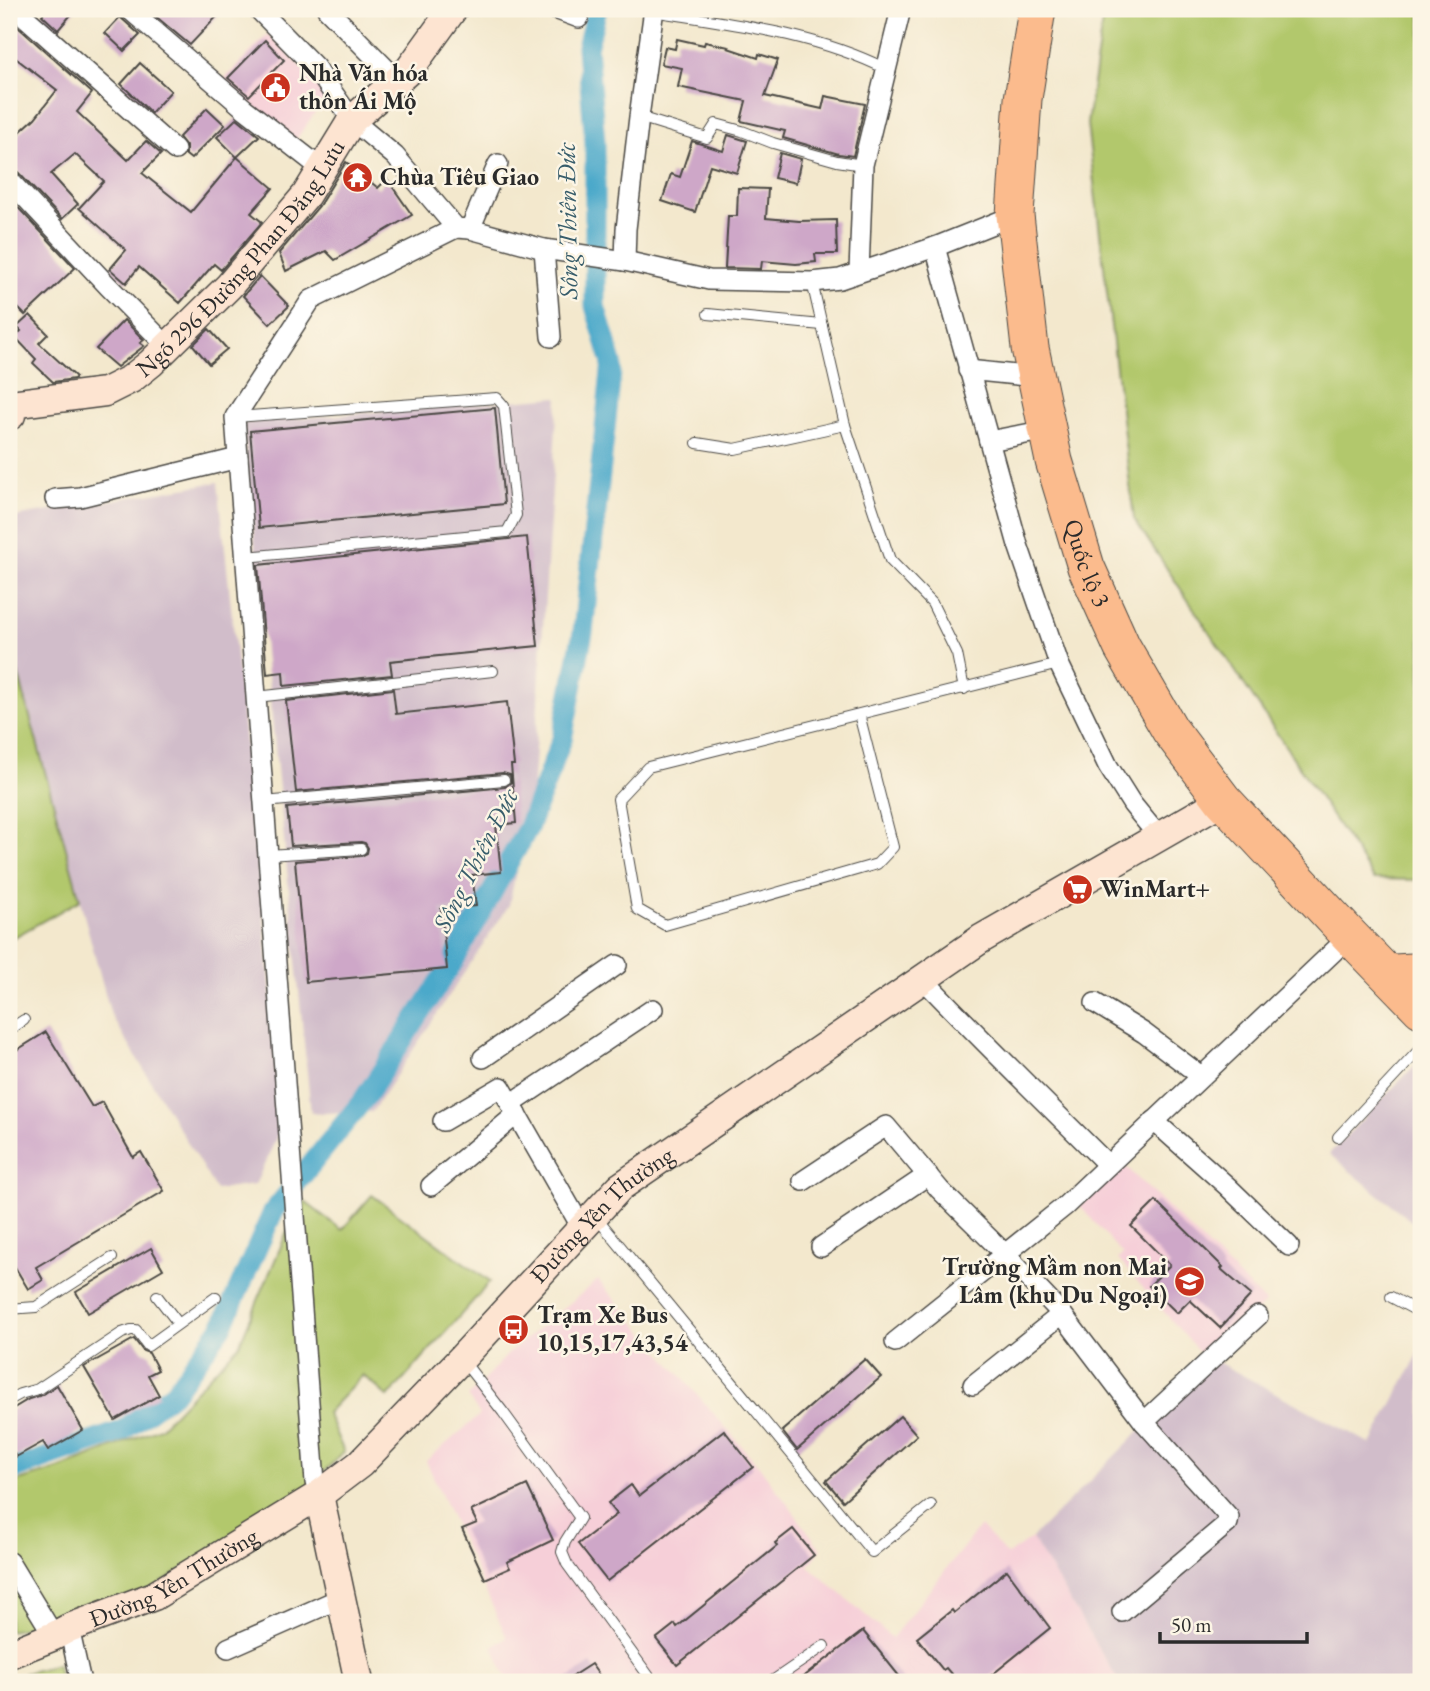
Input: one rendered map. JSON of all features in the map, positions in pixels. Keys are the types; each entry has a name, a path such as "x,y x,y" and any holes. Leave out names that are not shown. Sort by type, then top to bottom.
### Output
{"highway":[{"name":"Quốc lộ 3","path":"1037,9 1023,99 1015,215 1030,348 1054,461 1086,567 1122,646 1170,730 1223,800 1350,936 1404,970 1421,1009"}],"main road":[{"name":"Ngõ 296 Đường Phan Đăng Lưu","path":"10,403 105,392 131,379 229,286 306,195 352,120 410,70 453,9"},
{"name":"Đường Yên Thường","path":"9,1654 154,1596 319,1495 360,1464 620,1186 981,939 1223,800"},
{"path":"319,1495 359,1682"}],"street":[{"path":"16,9 175,150"},
{"path":"130,9 245,109 322,169"},
{"path":"258,9 315,67 352,120 395,156 463,229 548,250 624,261 709,280 812,282 840,279 935,247 1015,215"},
{"path":"327,9 397,80"},
{"path":"555,9 579,18"},
{"path":"859,272 863,166 901,9"},
{"path":"624,261 653,10"},
{"path":"319,1495 315,1482 235,417 311,300 463,229 498,164"},
{"path":"9,180 168,346"},
{"path":"935,247 1018,545 1059,664 1108,766 1132,804 1159,837"},
{"path":"548,250 551,337"},
{"path":"968,370 1036,377"},
{"path":"989,441 1047,430"},
{"path":"55,499 80,497 238,458"},
{"path":"895,1342 1065,1206 1350,936"},
{"path":"588,1222 481,1053 617,965"},
{"path":"923,979 1108,1165"},
{"path":"1094,1003 1144,1033 1201,1076"},
{"path":"431,1185 514,1109 653,1010"},
{"path":"443,1121 501,1087"},
{"path":"1154,1121 1289,1246"},
{"path":"803,1181 886,1126 940,1190 1062,1314 1144,1422 1229,1517 1228,1523 1122,1612"},
{"path":"821,1247 928,1175"},
{"path":"973,1385 1062,1314"},
{"path":"1144,1422 1258,1317"},
{"path":"9,1562 61,1632 81,1682"},
{"path":"228,1648 341,1598"}],"lane":[{"path":"653,10 812,40 886,69"},
{"path":"639,117 707,138 716,124 837,162 863,166"},
{"path":"812,282 845,425 890,560 932,603 957,654 964,688"},
{"path":"708,314 822,325"},
{"path":"235,417 497,398 504,406 516,515 507,532 246,557"},
{"path":"697,443 735,449 845,425"},
{"path":"859,714 893,847 877,864 665,925 637,909 618,799 649,767 859,714 1059,664"},
{"path":"256,697 493,671"},
{"path":"264,802 504,780"},
{"path":"268,855 360,849"},
{"path":"9,1030 24,1020"},
{"path":"1338,1137 1421,1048"},
{"path":"588,1222 872,1552 931,1504"},
{"path":"9,1309 36,1307 112,1258"},
{"path":"157,1296 178,1323"},
{"path":"9,1400 38,1388 122,1333 136,1330 148,1346 216,1297"},
{"path":"1391,1297 1421,1313"},
{"path":"461,1359 580,1518 562,1552 567,1564 653,1682"},
{"path":"771,1682 824,1646"}],"shaded area":[{"name":"Nhà Văn hóa thôn Ái Mộ","path":"268,34 328,94 295,141 223,80"},
{"path":"558,397 532,796 509,905 372,1112 311,1113 243,423"},
{"path":"218,482 283,1123 255,1185 216,1190 111,1015 9,637 9,518"},
{"path":"1421,1059 1421,1229 1329,1154"},
{"name":"Trường Mầm non Mai Lâm (khu Du Ngoại)","path":"1123,1164 1266,1303 1206,1360 1118,1259 1123,1255 1080,1206"},
{"path":"598,1280 759,1466 821,1549 809,1566 892,1638 980,1526 1007,1555 1032,1538 1119,1682 508,1682 493,1646 507,1638 426,1461 480,1415 468,1397 509,1353"},
{"path":"1421,1349 1421,1682 1119,1682 1032,1538 1212,1359 1371,1444"}],"green space":[{"path":"1104,9 1421,9 1421,880 1374,879 1134,519 1087,124"},
{"path":"15,662 80,900 9,940 9,668"},
{"path":"372,1195 490,1282 388,1397 363,1375 327,1413 344,1452 300,1495 150,1590 31,1627 9,1631 9,1484 58,1469 160,1428 239,1345 301,1199 342,1230"},
{"path":"57,1664 60,1682 9,1682 9,1678"}],"building":[{"path":"47,9 76,9 58,30 42,15"},
{"path":"147,9 224,9 190,45"},
{"path":"120,17 140,35 124,51 105,33"},
{"path":"9,19 92,93 77,112 128,160 146,141 161,154 142,173 191,212 237,157 273,188 251,213 262,222 221,270 214,264 180,303 139,267 126,283 110,269 126,250 79,208 104,181 75,154 51,174 78,204 62,219 18,172 9,168 9,142 35,118 57,90 9,53"},
{"path":"677,39 704,45 705,42 729,47 758,58 759,54 778,60 765,96 822,109 825,96 865,104 853,156 783,138 785,131 741,121 746,101 678,87 682,68 661,64 665,47 675,49"},
{"path":"265,40 284,60 249,96 228,78"},
{"path":"140,63 171,91 151,113 121,84"},
{"path":"207,108 225,125 191,159 186,155 186,146 179,137"},
{"path":"237,118 259,136 237,157 217,137"},
{"path":"728,135 747,141 737,173 710,165 695,212 662,201 671,174 680,177 692,141 723,151"},
{"path":"780,153 801,159 796,183 774,178"},
{"path":"346,162 378,188 387,179 412,215 335,260 326,251 286,271 279,253 319,206"},
{"path":"738,188 768,189 766,218 836,220 837,254 815,254 816,262 796,264 762,261 761,269 725,268 728,216 737,216"},
{"path":"9,198 75,268 25,315 9,299"},
{"path":"260,276 289,306 270,324 243,296"},
{"path":"30,315 48,334 39,343 76,377 74,379 53,382 33,363 36,359 15,337 21,331 17,327"},
{"path":"124,320 144,340 140,343 144,346 117,367 96,349"},
{"path":"209,329 227,349 209,364 193,345"},
{"path":"495,408 504,504 259,528 250,431"},
{"path":"527,537 538,646 390,661 392,675 284,686 283,672 267,674 258,565"},
{"path":"393,689 396,714 507,702 514,765 511,765 516,823 496,825 501,872 472,875 476,906 441,909 447,969 306,982 295,861 361,856 367,853 368,848 361,842 291,846 287,808 505,787 511,782 510,775 503,773 296,792 286,701"},
{"path":"46,1032 92,1107 102,1102 133,1157 141,1152 164,1191 36,1267 43,1280 28,1289 9,1257 9,1055"},
{"path":"1156,1201 1223,1267 1221,1269 1251,1295 1220,1328 1190,1300 1177,1313 1149,1286 1170,1265 1131,1226"},
{"path":"151,1248 163,1269 88,1313 76,1292"},
{"path":"134,1339 143,1351 149,1353 158,1370 148,1375 159,1395 115,1420 84,1367"},
{"path":"865,1359 881,1377 797,1450 782,1431"},
{"path":"57,1385 83,1430 48,1450 43,1442 16,1457 9,1444 9,1411"},
{"path":"900,1416 917,1435 843,1501 826,1481"},
{"path":"724,1430 753,1467 607,1581 578,1544 617,1514 608,1503 631,1485 639,1496"},
{"path":"527,1485 553,1540 507,1562 510,1568 485,1579 462,1529 477,1523 471,1511"},
{"path":"793,1529 814,1555 677,1665 656,1639 675,1624 677,1627 777,1546 775,1543"},
{"path":"1007,1570 1050,1628 983,1682 958,1682 946,1668 943,1670 917,1638 952,1610 954,1613"},
{"path":"863,1631 904,1682 797,1682"},
{"path":"591,1664 604,1682 563,1682"}],"waterway":[{"name":"Sông Thiên Đức","path":"9,1471 122,1431 174,1392 222,1327 273,1212 364,1099 453,962 528,828 562,739 583,632 612,363 595,306 595,142 587,47 597,9"}],"place":[{"name":"Nhà Văn hóa thôn Ái Mộ","path":"276,87"},
{"name":"Chùa Tiêu Giao","path":"357,177"},
{"name":"WinMart+","path":"1077,889"},
{"name":"Trường Mầm non Mai Lâm (khu Du Ngoại)","path":"1190,1281"},
{"name":"Trạm Xe Bus 10,15,17,43,54","path":"514,1329"}]}
